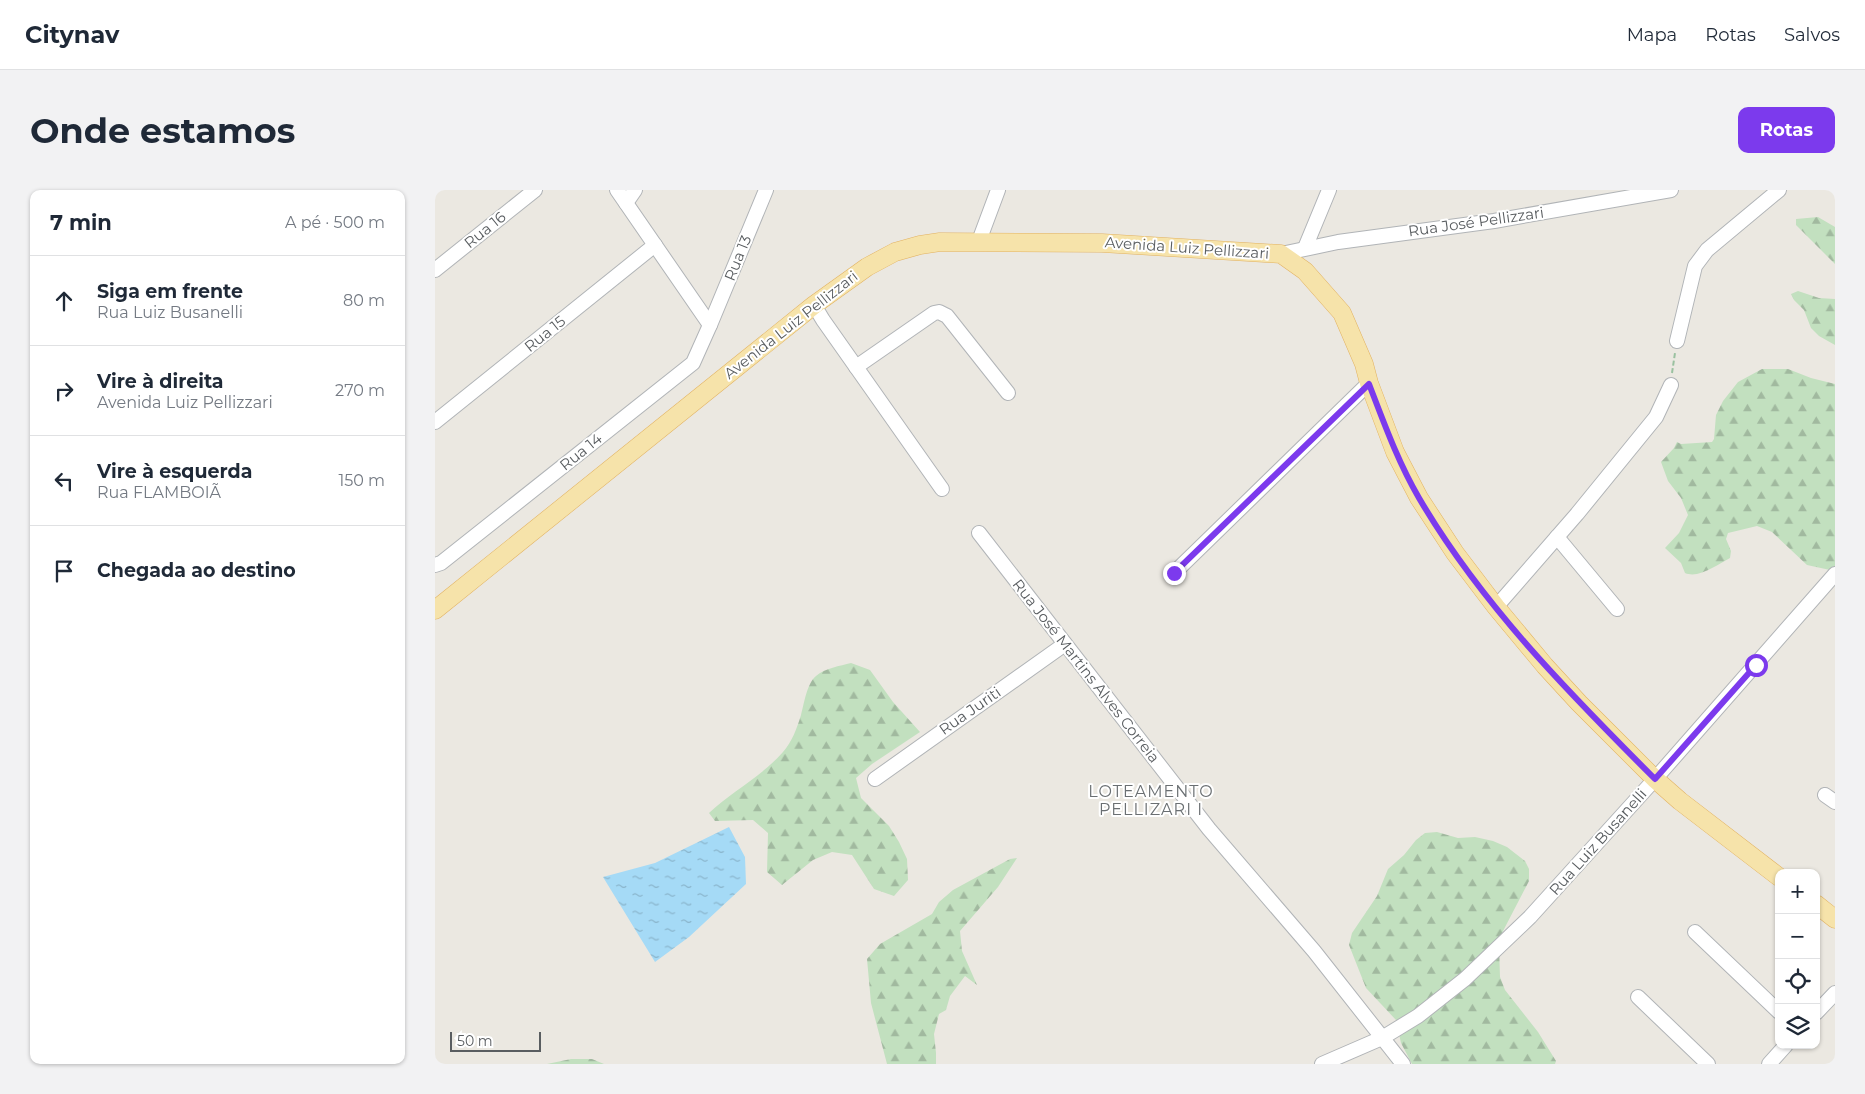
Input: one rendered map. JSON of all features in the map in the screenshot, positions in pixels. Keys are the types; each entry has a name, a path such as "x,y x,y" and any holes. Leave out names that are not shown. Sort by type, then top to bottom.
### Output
{"main road":[{"name":"Avenida Luiz Pellizzari","path":"435,610 814,305 867,267 895,252 940,242 979,241 1102,243 1281,254 1305,271 1341,313 1364,364 1369,384 1395,452 1419,498 1455,553 1496,607 1579,703 1655,779 1680,801 1775,874"},
{"path":"1820,907 1835,919"}],"street":[{"name":"Rua 16","path":"435,270 535,190"},
{"path":"617,190 710,325"},
{"path":"626,203 635,190"},
{"name":"Rua 13","path":"710,325 766,190"},
{"path":"979,241 998,190"},
{"path":"1305,248 1329,190"},
{"name":"Rua José Pellizzari","path":"1281,254 1305,248 1384,235 1494,221 1671,190"},
{"path":"1677,340 1695,266 1700,258 1716,242 1779,190"},
{"name":"Rua 15","path":"435,422 655,246"},
{"path":"814,305 942,490"},
{"path":"856,367 934,313 939,312 947,316 1008,393"},
{"name":"Rua 14","path":"435,564 441,564 693,362 710,325"},
{"path":"1174,573 1369,384"},
{"path":"1496,607 1557,537 1656,417 1671,385"},
{"name":"Rua José Martins Alves Correia","path":"979,533 1209,829 1314,951 1403,1064"},
{"path":"1557,537 1617,609"},
{"name":"Rua Luiz Busanelli","path":"1322,1064 1382,1038 1418,1016 1465,979 1530,916 1655,779 1835,574"},
{"name":"Rua Juriti","path":"875,779 1065,644"},
{"path":"1695,932 1775,1008"},
{"path":"1820,1009 1835,993"},
{"path":"1638,997 1708,1064"},
{"path":"1769,1064 1783,1049"}],"path":[{"path":"1671,385 1677,340"}],"green space":[{"path":"1818,217 1835,227 1835,264 1796,225 1796,219"},
{"path":"1798,291 1819,298 1835,299 1835,345 1819,336 1811,328 1804,310 1791,294"},
{"path":"1762,369 1788,369 1811,378 1835,384 1835,575 1830,570 1807,565 1772,532 1757,526 1728,533 1726,539 1731,551 1730,558 1696,574 1685,573 1681,563 1665,548 1679,533 1688,515 1681,498 1668,481 1661,462 1677,442 1681,444 1712,442 1714,439 1716,415 1723,401 1738,382"},
{"path":"851,663 870,670 893,702 920,732 872,764 856,778 861,798 889,826 907,859 908,880 894,896 874,889 852,855 832,852 813,860 782,885 767,872 768,833 753,820 715,821 709,813 765,769 786,748 796,730 808,689 813,679 824,671"},
{"path":"1437,832 1458,838 1475,837 1493,841 1507,847 1525,861 1529,869 1529,881 1502,933 1499,944 1500,977 1505,990 1538,1032 1556,1061 1555,1064 1412,1064 1401,1043 1396,1020 1366,988 1349,945 1352,933 1377,896 1388,869 1425,833"},
{"path":"1017,858 998,887 960,931 962,951 977,985 965,976 950,996 946,1010 939,1014 934,1034 936,1064 887,1064 871,1003 867,959 880,944 932,914 939,902 953,890 1010,859"},
{"path":"571,1059 592,1059 604,1064 547,1064"}],"water":[{"path":"729,827 745,857 746,884 689,937 655,962 603,877 655,863"}],"district":[{"name":"LOTEAMENTO PELLIZARI I","path":"1151,800"}],"route":[{"path":"1174,573 1369,384 1395,452 1419,498 1455,553 1496,607 1545,666 1655,779 1756,665"}]}
